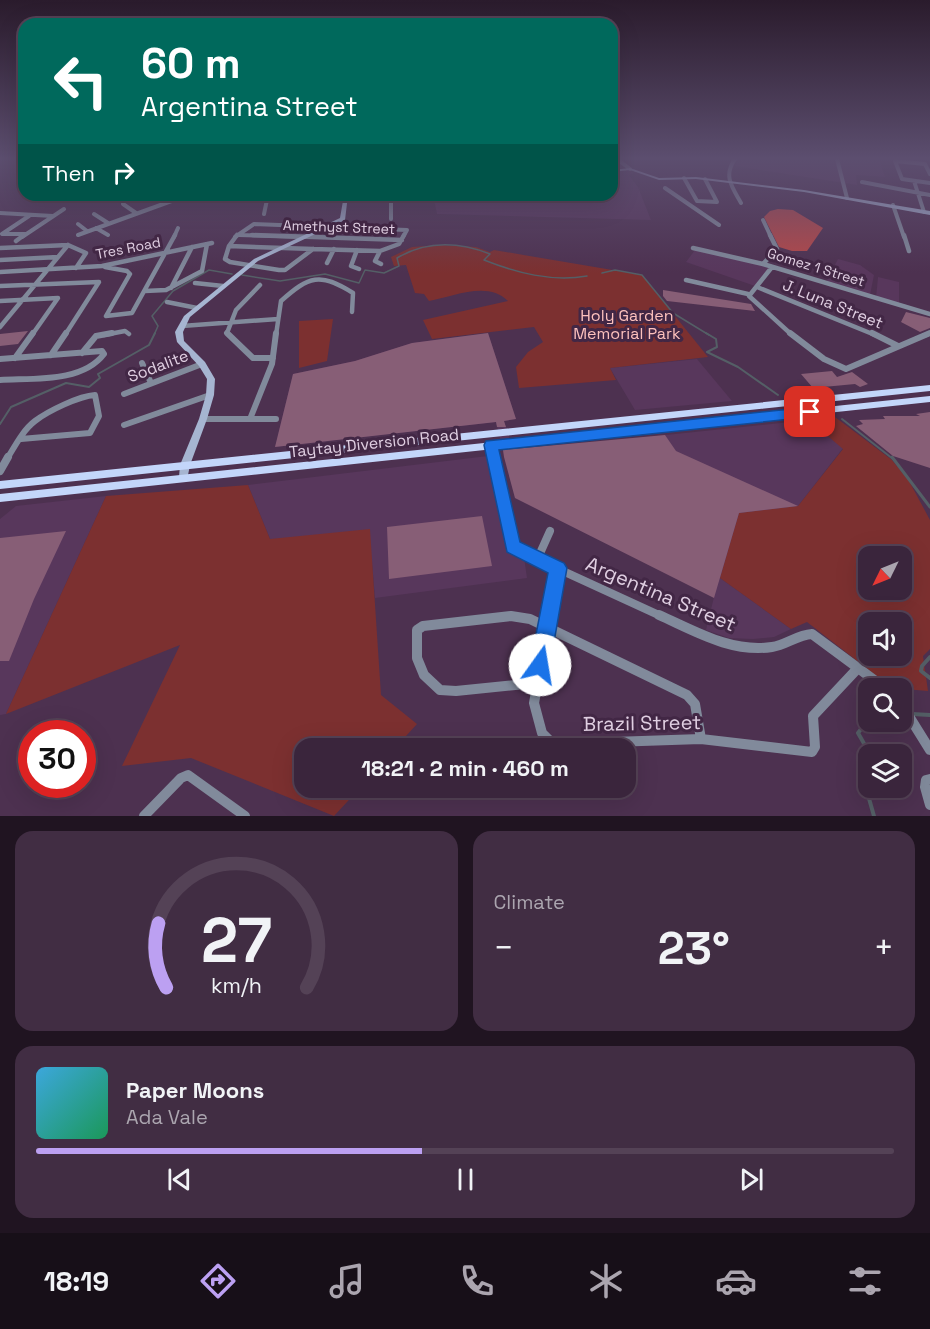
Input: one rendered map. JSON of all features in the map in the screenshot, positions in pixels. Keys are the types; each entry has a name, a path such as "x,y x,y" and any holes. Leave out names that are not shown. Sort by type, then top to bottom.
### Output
{"main road":[{"name":"Taytay Diversion Road","path":"0,485 930,388"},
{"path":"827,398 836,409"},
{"name":"Taytay Diversion Road","path":"0,498 930,399"}],"street":[{"path":"678,197 719,225"},
{"path":"695,197 697,201"},
{"path":"691,206 697,201 717,202 714,197"},
{"path":"738,197 741,203"},
{"path":"840,197 927,212"},
{"path":"920,197 927,212"},
{"path":"78,235 171,201"},
{"path":"264,214 267,201"},
{"path":"183,477 185,465 210,395 211,379 202,364 180,342 179,332 182,326 196,308 247,265 343,219 345,201"},
{"path":"391,201 391,219"},
{"path":"123,204 135,213"},
{"path":"893,206 909,251"},
{"path":"16,241 64,209"},
{"path":"0,213 54,216"},
{"path":"0,220 10,214"},
{"path":"94,214 108,223"},
{"path":"1,234 29,216"},
{"path":"763,220 777,249 763,264"},
{"path":"78,224 87,231"},
{"path":"228,246 314,248 380,251 399,244 407,230 254,224 228,246 226,260 285,270 314,248"},
{"path":"96,228 108,235"},
{"path":"102,266 127,271 130,274 106,314 108,317 135,312 178,228"},
{"path":"1,234 26,234"},
{"name":"Amethyst Street","path":"239,235 402,240"},
{"name":"Tres Road","path":"0,272 102,266 209,243 202,271 170,288"},
{"path":"0,327 68,245"},
{"path":"0,248 68,245 86,253 76,268"},
{"path":"145,291 170,288 192,247"},
{"name":"Gomez 1 Street","path":"693,248 763,264 930,314"},
{"path":"327,263 334,249"},
{"path":"357,250 351,266 359,269"},
{"path":"380,251 375,261 381,264"},
{"path":"0,260 58,257"},
{"path":"748,294 757,287 772,267"},
{"path":"250,419 273,358 278,336 281,301 303,282 310,279 330,279 353,293 352,312"},
{"path":"686,280 748,294 787,331 835,366 846,369 930,333"},
{"path":"0,286 99,282 51,355"},
{"path":"195,283 223,286"},
{"path":"260,285 236,310 229,322 228,335 253,358 273,358"},
{"name":"J. Luna Street","path":"757,287 857,326 898,346"},
{"path":"0,301 56,297 59,300 15,358"},
{"path":"167,302 196,308"},
{"path":"0,317 9,316"},
{"path":"182,326 278,319"},
{"path":"82,353 96,336 125,331 129,334"},
{"path":"0,359 102,351 104,354 100,361 64,375 0,380"},
{"path":"142,363 151,383"},
{"name":"Sodalite","path":"124,394 202,364"},
{"path":"0,471 21,439 36,420 84,396 92,393 95,395 99,417 90,433 21,439"},
{"path":"124,425 210,395"},
{"path":"203,419 276,419"},
{"name":"Argentina Street","path":"491,445 513,547 725,645 746,648 776,647 804,634 812,634 872,678"},
{"path":"537,560 550,531"},
{"name":"Brazil Street","path":"558,568 534,703 538,725 547,740 553,744 701,739 812,752 815,747 813,716 858,668"},
{"path":"536,683 456,691 440,690 432,685 424,675 417,658 417,630 423,626 512,616 530,619 687,695 695,704 701,739"},
{"path":"912,723 930,750"},
{"path":"144,816 181,778 188,775 245,816"},
{"path":"930,779 926,780 925,787 930,805"}],"shaded area":[{"path":"618,197 642,197 651,220 437,214 434,201 618,201"},
{"path":"793,210 823,228 807,251 792,251 779,247 764,217 770,211"},
{"path":"695,250 770,267 755,286 686,262"},
{"path":"838,259 860,265 874,275 870,295 826,282"},
{"path":"878,277 899,282 899,304 876,298"},
{"path":"488,333 516,419 504,421 513,451 809,420 843,448 798,506 720,578 791,629 774,637 753,639 729,638 706,630 714,597 515,498 496,422 275,447 293,374 355,361 412,343"},
{"path":"697,359 732,401 635,410 610,368"},
{"path":"488,456 509,551 524,557 527,578 375,598 372,563 284,573 248,485"},
{"path":"106,496 6,714 0,715 0,519 16,506"}],"green space":[{"name":"Holy Garden Memorial Park","path":"440,245 476,247 490,252 494,250 642,275 708,357 610,368 616,380 519,388 516,367 528,352 543,342 534,327 432,339 423,320 508,301 500,295 480,291 429,301 424,294 415,293 406,265 394,266 391,257 412,247"},
{"path":"333,319 327,361 299,368 299,321"},
{"path":"835,417 892,460 909,481 930,520 930,649 923,656 928,691 912,690 912,678 879,678 864,666 912,666 912,612 858,612 858,662 807,622 791,629 720,578 739,513 798,506 843,449 809,420"},
{"path":"248,485 270,539 370,529 381,695 417,724 404,738 294,738 294,798 351,798 334,816 191,758 122,766 180,645 6,714 106,496"}],"building":[{"path":"663,290 751,304 755,311 667,301 663,296"},
{"path":"906,312 930,318 930,328 920,332 901,322"},
{"path":"28,331 18,344 0,346 0,334"},
{"path":"488,333 516,419 504,421 506,427 497,427 496,422 275,447 293,374 355,361 412,343"},
{"path":"832,371 837,377 852,372 868,384 860,387 855,384 813,388 801,374"},
{"path":"930,412 930,468 893,456 856,426 863,424 859,420 885,419 883,416 920,416 916,414"},
{"path":"665,435 676,451 798,506 739,513 714,598 515,498 503,450"},
{"path":"482,516 492,566 389,579 387,527"},
{"path":"66,531 34,599 9,661 0,661 0,538"}],"waterway":[{"path":"242,275 280,281 325,274 359,283 365,270 384,273 399,266 397,258 408,252 443,245 478,250 490,254 484,260 534,275 560,278 587,276"},
{"path":"154,335 158,326 152,316 173,291 209,270 232,274"},
{"path":"602,273 615,270 642,275 673,313 709,335"},
{"path":"706,333 716,339 717,347 707,352 738,367 778,395"},
{"path":"0,424 11,407 66,383 89,387 100,378 98,374 149,345 154,335"},
{"path":"842,419 893,459"},
{"path":"892,457 930,507"},
{"path":"930,657 922,666 921,671 930,678"},
{"path":"912,714 930,715"},
{"path":"859,732 864,744"},
{"path":"869,798 874,816"}],"route":[{"path":"540,665 558,568 513,547 491,445 810,412"}]}
